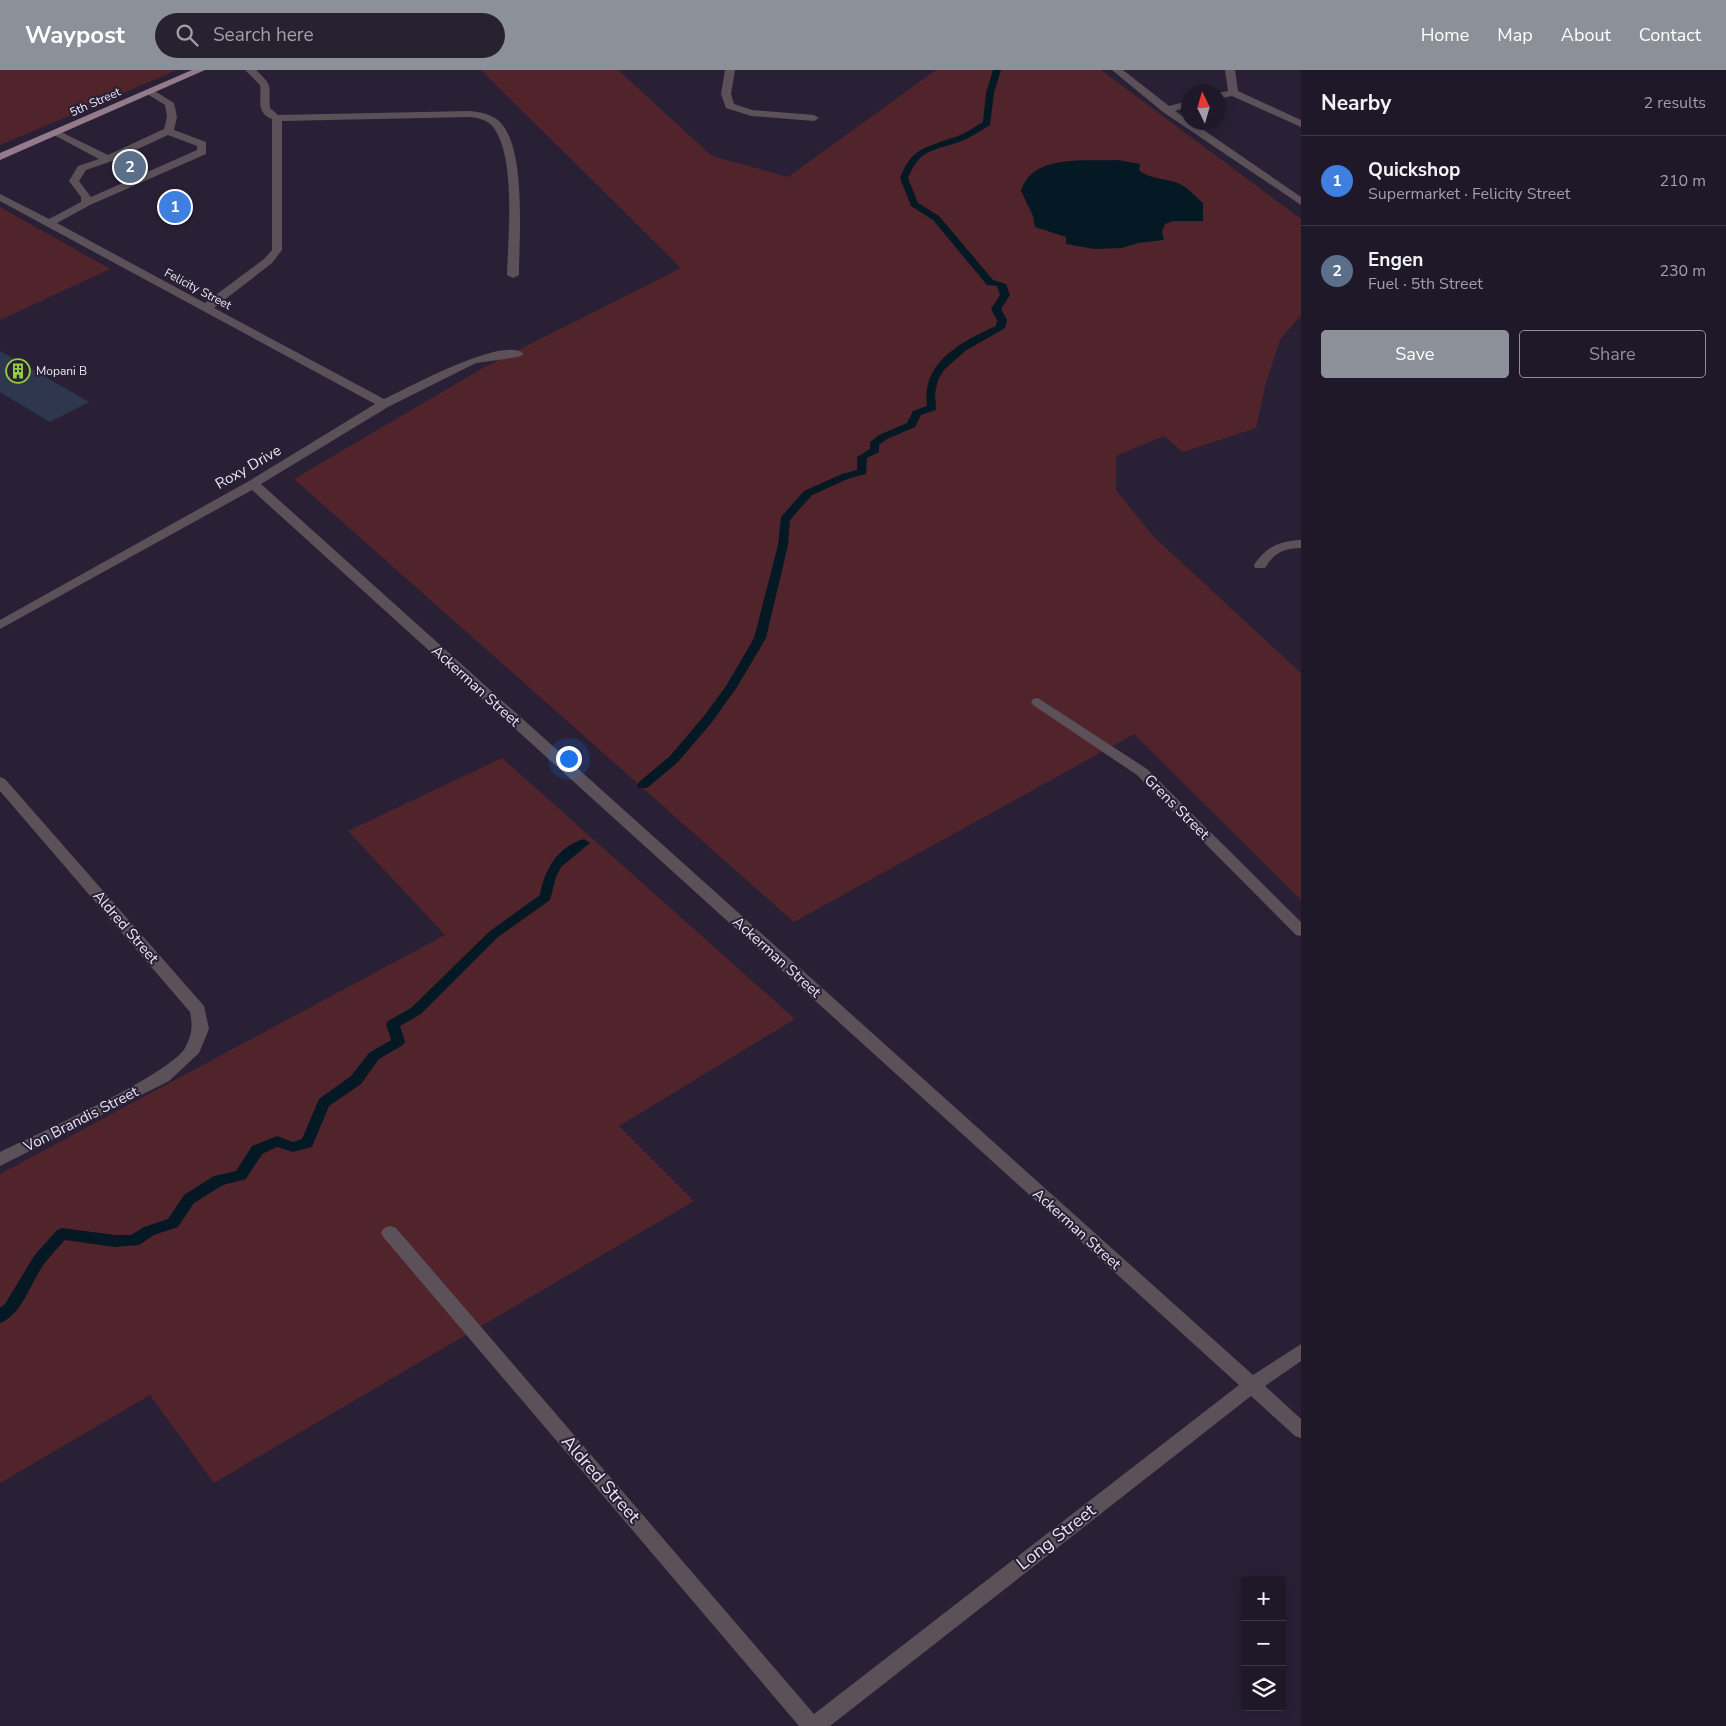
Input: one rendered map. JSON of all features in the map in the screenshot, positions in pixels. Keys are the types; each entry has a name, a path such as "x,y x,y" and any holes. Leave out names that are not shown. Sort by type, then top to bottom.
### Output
{"main road":[{"name":"5th Street","path":"0,157 200,70"}],"street":[{"path":"250,70 265,84 266,112 277,118 470,114 487,117 501,132 511,162 513,275"},
{"path":"730,70 726,94 730,106 751,113 814,118"},
{"path":"1117,70 1168,110 1301,202"},
{"path":"1230,70 1233,93"},
{"path":"86,203 86,197 74,181 76,174 82,168 108,159 168,131 171,126 172,112 169,103 149,92"},
{"path":"1226,94 1233,93 1301,124"},
{"path":"1168,110 1181,106"},
{"path":"206,308 268,261 277,250 277,118"},
{"path":"49,223 86,203 202,152 202,144 168,131"},
{"path":"54,133 108,159"},
{"name":"Felicity Street","path":"0,197 384,404"},
{"name":"Roxy Drive","path":"0,625 253,484 384,404 472,361 486,357 518,354"},
{"name":"Ackerman Street","path":"253,484 1301,1430"},
{"path":"1260,565 1272,549 1301,544"},
{"name":"Grens Street","path":"1038,702 1142,772 1301,931"},
{"name":"Aldred Street","path":"0,782 198,1010 201,1029 191,1053 163,1077"},
{"name":"Von Brandis Street","path":"0,1160 163,1077"},
{"name":"Aldred Street","path":"390,1233 813,1726"},
{"name":"Long Street","path":"813,1726 1251,1386 1301,1351"}],"shaded area":[{"path":"0,70 177,70 0,145"},
{"path":"481,70 618,70 712,156 788,177 936,70 1101,70 1301,219 1301,315 1280,340 1265,386 1256,428 1183,452 1164,436 1116,456 1116,490 1154,537 1301,673 1301,900 1134,734 794,922 294,479 483,368 681,268"},
{"path":"0,207 110,269 0,320"},
{"path":"502,758 795,1019 619,1126 694,1201 214,1483 150,1395 0,1483 0,1174 445,935 348,831"}],"water":[{"path":"1118,160 1140,164 1139,170 1149,176 1174,182 1190,190 1203,203 1203,221 1173,221 1165,224 1162,232 1164,240 1138,243 1122,248 1094,249 1066,244 1066,237 1035,227 1033,216 1021,191 1027,179 1036,170 1062,162"}],"building":[{"name":"Mopani B","path":"0,351 89,402 50,422 0,392"}],"waterway":[{"path":"643,785 674,759 708,719 731,687 760,638 783,545 785,519 808,493 846,476 862,472 862,457 875,450 874,444 883,437 911,425 917,413 932,408 930,393 933,380 940,368 961,349 1000,328 1002,320 996,309 1005,295 1001,284 990,283 936,218 914,204 904,178 908,167 918,154 924,150 960,138 987,123 990,93 997,70"},
{"path":"0,1317 10,1308 39,1260 62,1234 115,1241 134,1241 149,1231 173,1223 189,1199 219,1180 241,1175 257,1150 277,1141 293,1147 307,1143 324,1103 356,1080 374,1056 398,1042 393,1024 416,1011 494,934 546,897 550,877 556,864 584,843"}],"place":[{"name":"Engen","path":"130,167"},
{"name":"Quickshop","path":"175,207"},
{"name":"Mopani B","path":"18,371"}]}
